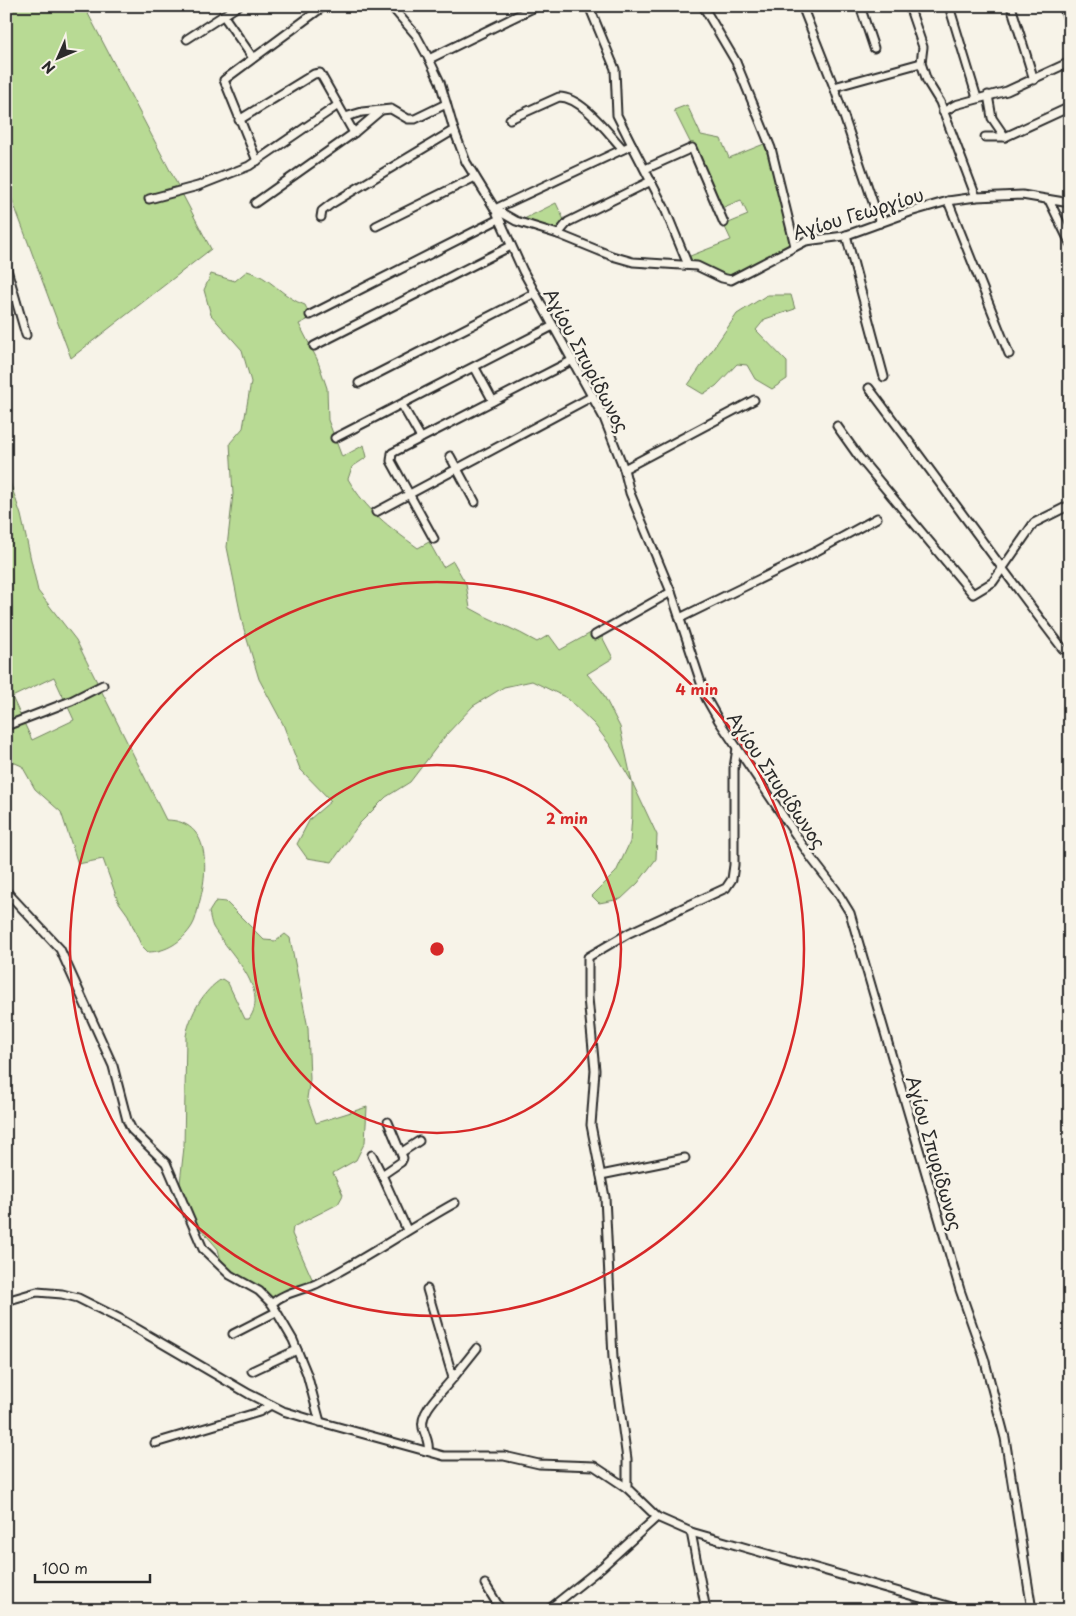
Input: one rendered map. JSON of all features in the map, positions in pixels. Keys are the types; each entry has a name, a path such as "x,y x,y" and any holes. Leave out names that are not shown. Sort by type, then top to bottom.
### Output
{"street":[{"path":"188,39 238,6"},
{"path":"257,161 224,80 324,6"},
{"name":"Αγίου Σπυρίδωνος","path":"391,6 416,35 429,59 440,82 454,130 475,177 495,209 535,293 593,396 624,469 630,493 671,592 706,698 812,859 836,890 850,913 960,1290 984,1358 1005,1438 1032,1610"},
{"path":"429,59 536,6"},
{"path":"589,6 614,69 617,115 675,229 688,265"},
{"path":"703,6 736,62 771,148 795,246"},
{"path":"802,6 834,87 880,224"},
{"path":"860,6 874,48"},
{"path":"909,6 923,47 921,63 932,90 940,102 976,197"},
{"path":"949,6 977,98"},
{"path":"1011,6 1034,80"},
{"path":"1063,6 1070,25"},
{"path":"223,15 253,58"},
{"path":"943,112 955,105 1034,80 1070,62"},
{"path":"834,87 921,63"},
{"path":"240,120 314,74 320,73 354,133"},
{"path":"988,95 992,118 1005,137"},
{"path":"510,119 559,96 566,97 594,117 623,149"},
{"path":"345,118 362,112 391,109 408,119 415,119 446,104"},
{"path":"149,200 198,186 257,161 338,105"},
{"path":"985,137 1005,137 1070,107"},
{"path":"255,203 354,133 380,111"},
{"path":"321,217 322,211 331,204 454,130"},
{"path":"495,209 632,145"},
{"path":"644,169 692,148 724,223"},
{"path":"376,226 475,177"},
{"path":"558,234 568,222 651,181"},
{"name":"Αγίου Γεωργίου","path":"495,209 516,221 558,234 612,256 633,262 688,265 731,280 806,241 846,235 910,212 948,201 976,197 1022,195 1070,203"},
{"path":"1049,200 1070,243"},
{"path":"948,201 1009,354"},
{"path":"310,315 499,219"},
{"path":"503,227 516,221"},
{"path":"846,235 884,378"},
{"path":"314,346 511,246"},
{"path":"6,266 26,335"},
{"path":"359,382 535,293"},
{"path":"335,438 475,368 553,326"},
{"path":"434,538 390,456 392,453 573,360"},
{"path":"475,368 493,401"},
{"path":"868,388 1002,571 1063,649"},
{"path":"376,512 593,396"},
{"path":"624,469 754,400"},
{"path":"402,405 421,438"},
{"path":"838,426 859,457 918,526 968,591 973,594 981,591 1002,571 1034,523 1070,506"},
{"path":"450,456 475,502"},
{"path":"680,618 815,552 877,518"},
{"path":"595,635 671,592"},
{"path":"6,726 71,701 103,685"},
{"path":"627,1488 627,1459 613,1358 606,1216 601,1174 591,1126 595,1070 588,998 588,957 629,932 726,888 732,879 734,865 734,768 737,747"},
{"path":"6,891 60,949 113,1066 127,1120 132,1130 166,1163 203,1248 230,1275 259,1291 272,1304 297,1350 310,1383 320,1422"},
{"path":"382,1175 401,1162 403,1158 388,1122"},
{"path":"402,1152 420,1141"},
{"path":"372,1154 407,1230"},
{"path":"601,1174 685,1158"},
{"path":"272,1304 276,1299 316,1284 455,1203"},
{"path":"427,1290 453,1378"},
{"path":"6,1301 37,1292 62,1294 78,1298 122,1320 283,1411 444,1456 504,1456 539,1464 594,1466 627,1488 657,1517 691,1532 962,1610"},
{"path":"233,1334 276,1312"},
{"path":"428,1451 429,1447 422,1420 425,1413 476,1348"},
{"path":"252,1371 297,1350"},
{"path":"155,1443 259,1412 271,1405"},
{"path":"548,1610 602,1567 657,1517"},
{"path":"691,1532 706,1610"},
{"path":"485,1584 501,1610"}],"green space":[{"path":"6,6 84,6 211,249 71,358 6,183"},
{"path":"687,105 701,135 721,139 729,158 764,144 772,167 791,244 738,273 727,275 692,261 690,256 731,240 724,225 748,215 741,200 719,209 705,172 674,110"},
{"path":"556,203 564,220 556,230 524,219"},
{"path":"247,271 263,277 297,302 305,305 311,318 299,324 317,359 327,388 328,420 342,457 364,445 367,457 352,467 348,479 371,509 418,548 429,542 443,567 453,561 466,584 470,608 478,613 537,642 549,635 560,650 598,629 613,658 587,674 601,690 620,727 632,782 610,745 594,724 567,698 532,681 504,687 473,706 446,735 410,782 386,797 360,823 332,862 307,858 297,844 310,819 331,801 300,769 283,724 259,679 243,626 227,547 233,494 230,443 243,428 251,382 242,350 211,315 204,290 211,274 235,281"},
{"path":"767,295 791,295 795,309 765,319 756,330 787,362 787,379 772,389 755,379 747,365 737,364 716,386 703,394 688,385 737,314"},
{"path":"6,476 9,479 21,515 38,591 76,640 98,684 65,701 54,677 12,697 32,740 74,720 68,707 101,690 166,820 181,822 192,829 199,838 203,850 205,863 204,877 195,921 188,932 173,945 155,952 148,952 141,945 128,915 118,901 103,859 78,864 61,812 35,789 22,766 6,759"},
{"path":"632,782 657,835 656,859 638,883 621,899 599,903 592,896 616,872 630,842"},
{"path":"216,901 226,902 264,940 276,941 285,934 290,938 308,1028 310,1079 307,1098 316,1123 367,1107 365,1142 356,1160 333,1173 343,1195 338,1204 293,1227 292,1234 314,1283 272,1298 222,1265 218,1249 195,1222 180,1183 184,1147 186,1036 194,1012 203,996 222,979 228,983 245,1019 249,1019 254,1007 255,995 245,971 212,925 209,912"}]}
